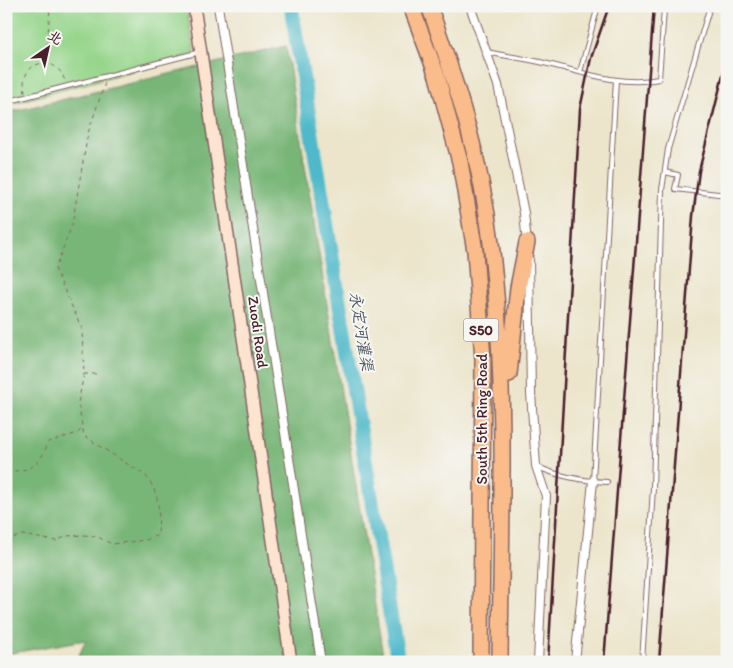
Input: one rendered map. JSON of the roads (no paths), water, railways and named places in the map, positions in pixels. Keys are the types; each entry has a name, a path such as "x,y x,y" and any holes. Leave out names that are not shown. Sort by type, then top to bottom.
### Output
{"highway":[{"name":"South 5th Ring Road","path":"411,6 437,76 460,162 475,251 483,359 481,662"},
{"name":"South 5th Ring Road","path":"429,6 454,74 474,150 492,251 501,356 500,662"},
{"path":"502,440 518,288 527,242"}],"main road":[{"name":"Zuodi Road","path":"194,6 292,662"}],"street":[{"path":"218,6 321,662"},
{"path":"470,6 498,85 524,213 531,282 531,393 536,466 546,496 538,662"},
{"path":"575,662 593,481"}],"lane":[{"path":"580,72 598,6"},
{"path":"487,52 616,80 647,82 659,79 664,10 666,6"},
{"path":"642,662 652,488 662,190 668,149 710,6"},
{"path":"6,107 6,102 201,52"},
{"path":"593,481 616,80"},
{"path":"665,172 678,175 675,189 727,195"},
{"path":"536,466 549,472 607,482"}],"waterway":[{"name":"永定河灌渠","path":"291,6 398,662"}],"railway":[{"path":"548,662 580,109 591,58 609,6"},
{"path":"604,662 654,6"},
{"path":"659,662 693,216 699,171 727,59"}]}
